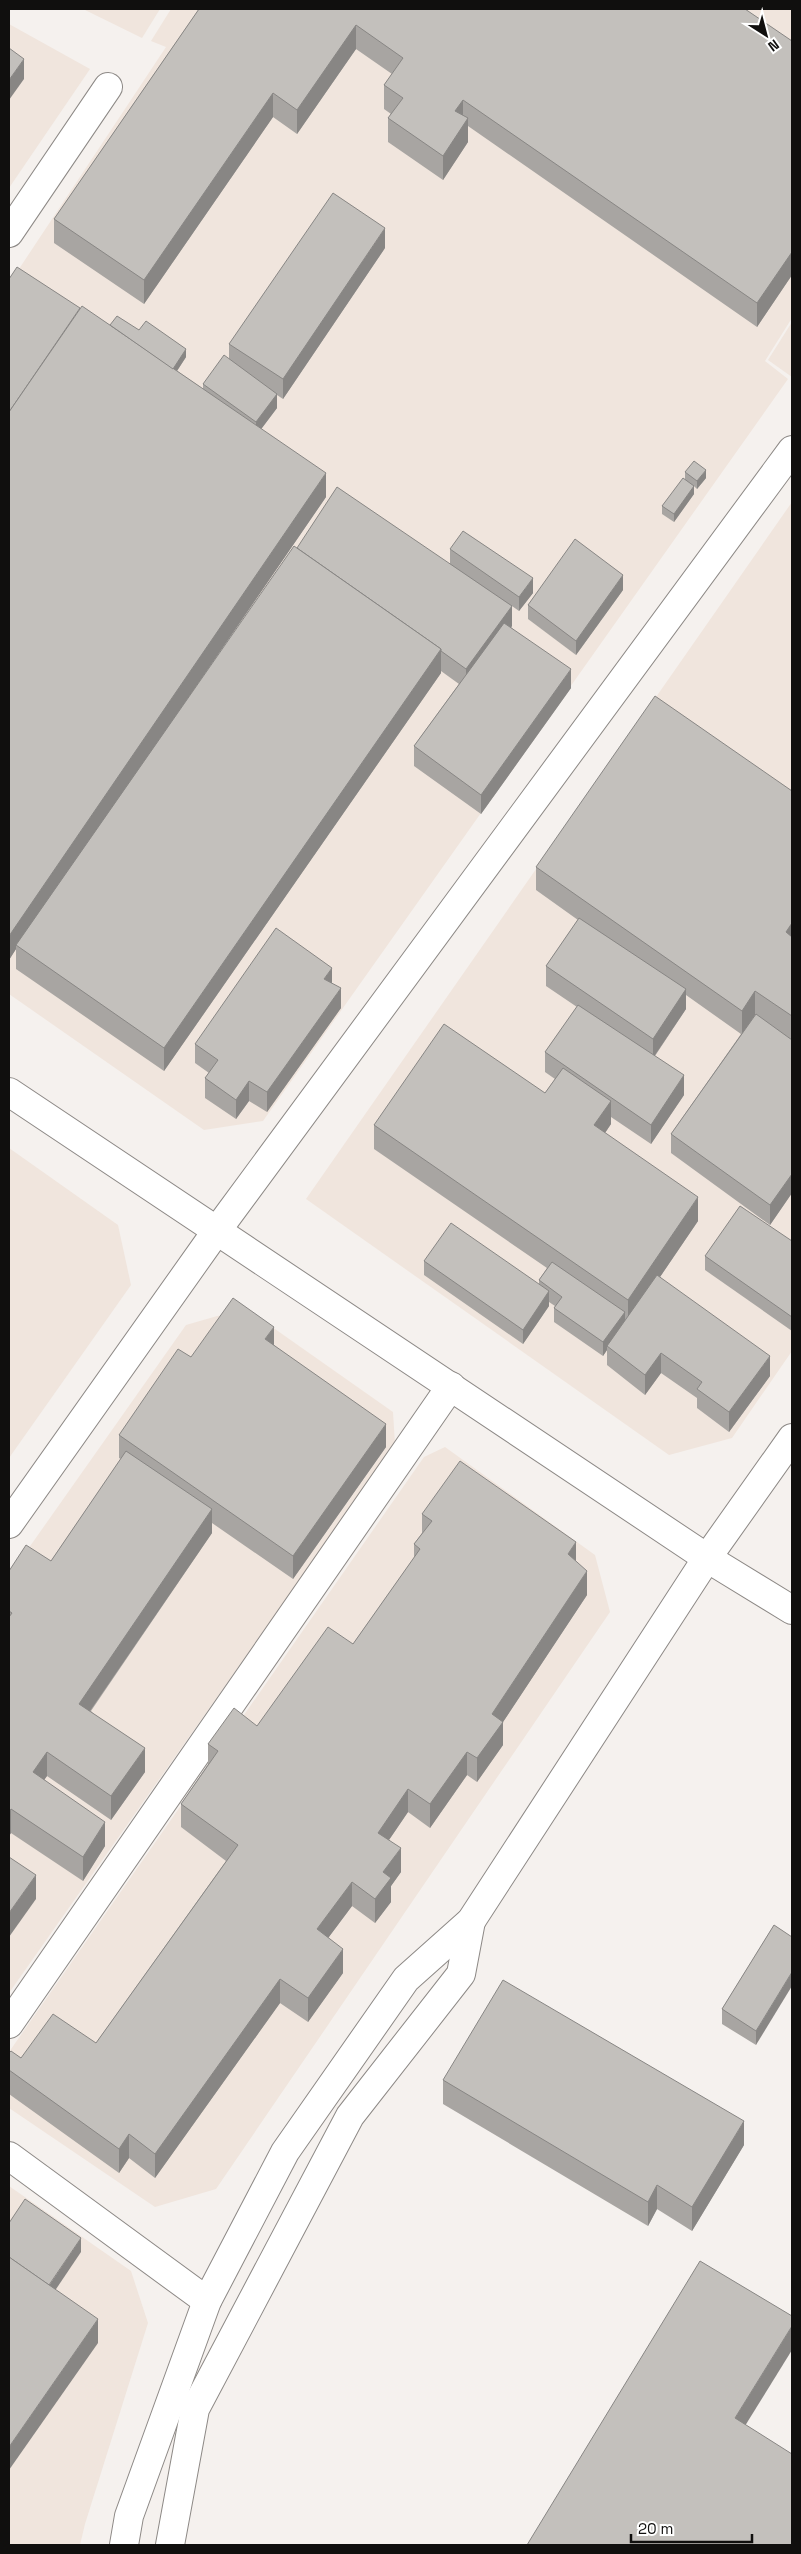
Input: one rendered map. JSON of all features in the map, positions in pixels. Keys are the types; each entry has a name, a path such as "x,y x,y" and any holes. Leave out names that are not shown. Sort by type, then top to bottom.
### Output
{"street":[{"path":"9,233 108,86"},
{"path":"9,1524 218,1229 792,450"},
{"path":"9,1092 218,1229 707,1558 792,1610"},
{"path":"9,2024 451,1386"},
{"path":"124,2545 129,2516 207,2300 285,2152 406,1979 471,1921 707,1558 792,1438"},
{"path":"175,2543 195,2409 350,2116 460,1974 471,1921"},
{"path":"9,2156 207,2300"}],"shaded area":[{"path":"83,9 160,9 142,38"},
{"path":"171,9 792,9 792,318 765,361 788,379 263,1121 204,1130 9,994 9,284 166,47 151,41"},
{"path":"9,24 90,69 9,188"},
{"path":"792,322 792,377 768,360"},
{"path":"792,502 792,1351 732,1438 669,1455 306,1199"},
{"path":"9,1148 118,1225 131,1285 9,1458"},
{"path":"245,1308 393,1412 395,1444 9,1993 9,1576 186,1325"},
{"path":"445,1447 595,1555 610,1612 216,2189 155,2207 9,2108 9,2052 424,1457"},
{"path":"9,2186 131,2271 148,2323 80,2545 9,2545"}],"building":[{"path":"199,9 745,9 792,41 792,252 757,303 463,100 455,111 468,118 443,156 388,118 403,98 384,85 403,58 356,25 297,110 273,93 144,280 54,219"},
{"path":"9,48 24,59 9,80"},
{"path":"333,193 385,228 283,379 229,344"},
{"path":"17,267 80,308 9,412 9,279"},
{"path":"82,306 326,473 9,936 9,412"},
{"path":"117,316 139,330 146,321 186,349 173,369 110,325"},
{"path":"224,355 277,394 256,422 203,384"},
{"path":"694,461 706,470 697,481 685,472"},
{"path":"683,478 694,486 674,514 662,506"},
{"path":"337,487 512,606 466,669 441,651 441,649 297,548"},
{"path":"463,531 533,578 519,597 450,549"},
{"path":"575,539 623,575 576,641 528,605"},
{"path":"294,546 441,649 164,1048 16,945"},
{"path":"504,623 571,669 481,795 414,746"},
{"path":"655,696 792,791 792,923 786,932 792,937 792,1016 755,991 742,1011 536,867"},
{"path":"579,918 686,989 653,1039 546,966"},
{"path":"276,928 332,968 324,979 341,988 267,1092 249,1081 236,1100 205,1078 218,1060 195,1044"},
{"path":"578,1005 684,1075 651,1125 545,1052"},
{"path":"756,1014 792,1040 792,1174 770,1205 671,1134"},
{"path":"444,1024 545,1093 563,1068 611,1101 594,1125 698,1197 628,1300 374,1125"},
{"path":"740,1206 792,1241 792,1317 705,1256"},
{"path":"451,1223 549,1291 523,1330 424,1261"},
{"path":"552,1262 625,1312 603,1342 554,1308 562,1297 539,1280"},
{"path":"657,1275 770,1356 729,1412 697,1389 702,1382 661,1353 645,1375 607,1346"},
{"path":"233,1298 274,1327 265,1339 386,1424 293,1556 119,1435 178,1349 191,1357"},
{"path":"126,1451 212,1509 79,1704 145,1748 111,1796 47,1752 33,1772 105,1822 83,1857 11,1809 9,1812 9,1617 12,1613 9,1611 9,1571 26,1545 51,1561"},
{"path":"460,1461 576,1542 568,1554 587,1571 492,1714 503,1722 477,1758 467,1752 430,1804 408,1789 378,1833 401,1848 383,1872 391,1878 375,1899 352,1882 317,1929 343,1949 308,1998 280,1979 155,2154 129,2134 119,2149 9,2070 9,2053 11,2051 21,2058 53,2014 96,2043 238,1845 181,1804 218,1751 208,1744 234,1708 257,1726 328,1627 353,1644 420,1549 414,1544 432,1521 422,1514"},
{"path":"9,1857 36,1875 9,1913"},
{"path":"774,1925 792,1937 792,1972 756,2031 722,2009"},
{"path":"503,1980 744,2121 692,2207 657,2185 648,2202 443,2080"},
{"path":"25,2199 81,2238 49,2285 9,2257 9,2223"},
{"path":"9,2257 98,2319 9,2447"},
{"path":"700,2261 792,2316 792,2326 735,2418 792,2454 792,2545 527,2545"}]}
